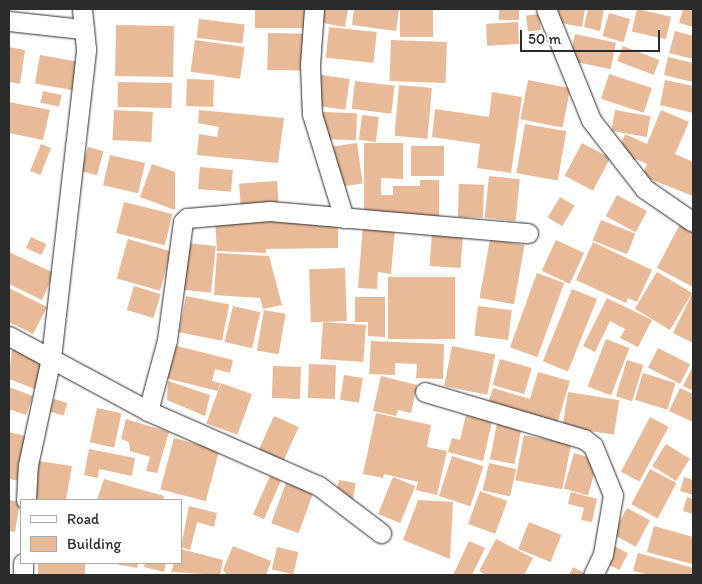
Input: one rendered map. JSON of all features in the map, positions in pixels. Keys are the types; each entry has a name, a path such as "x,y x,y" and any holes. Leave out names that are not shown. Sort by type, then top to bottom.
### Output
{"street":[{"path":"26,499 28,465 51,358 86,49 82,29 82,9"},
{"path":"314,9 310,65 312,114 344,218"},
{"path":"546,9 591,120 645,189 693,222"},
{"path":"9,21 82,29"},
{"path":"148,411 172,311 183,222 187,218 270,211 528,233"},
{"path":"9,336 148,411 319,486 381,533"},
{"path":"425,392 584,439 593,446 613,495 603,554 593,575"}],"building":[{"path":"255,9 311,9 311,28 255,28"},
{"path":"319,9 348,9 345,27 317,22"},
{"path":"354,9 399,9 396,31 352,25"},
{"path":"400,9 433,9 433,37 400,37"},
{"path":"499,9 519,9 519,20 499,20"},
{"path":"558,9 585,9 582,27 556,22"},
{"path":"588,9 604,9 600,31 584,27"},
{"path":"637,9 671,17 666,39 632,31"},
{"path":"683,9 693,9 693,27 679,23"},
{"path":"609,13 630,19 624,42 602,36"},
{"path":"539,14 541,30 528,31 526,16"},
{"path":"199,19 245,25 242,43 197,38"},
{"path":"518,22 519,44 487,46 486,24"},
{"path":"116,25 174,26 173,77 115,76"},
{"path":"329,27 377,32 373,63 326,58"},
{"path":"675,31 693,36 693,59 669,53"},
{"path":"268,33 308,34 307,71 267,70"},
{"path":"575,34 616,43 610,69 569,60"},
{"path":"195,40 245,47 240,79 191,72"},
{"path":"391,40 447,42 446,83 390,81"},
{"path":"623,46 659,60 654,75 617,61"},
{"path":"9,47 25,50 20,84 9,82"},
{"path":"40,55 79,62 74,91 35,84"},
{"path":"668,57 693,63 693,82 664,75"},
{"path":"609,74 652,88 644,113 601,99"},
{"path":"321,75 350,79 345,110 317,106"},
{"path":"187,79 214,80 213,107 186,106"},
{"path":"528,80 570,88 563,127 520,119"},
{"path":"665,80 693,86 693,113 660,105"},
{"path":"355,81 395,86 391,114 352,109"},
{"path":"118,82 172,83 172,108 118,107"},
{"path":"399,85 432,88 427,139 395,136"},
{"path":"43,91 62,95 59,107 41,103"},
{"path":"492,92 522,97 511,173 477,168 480,144 432,137 435,109 489,117"},
{"path":"9,102 50,110 43,140 9,133"},
{"path":"114,110 153,112 151,142 112,140"},
{"path":"199,110 284,118 278,163 197,155 199,134 217,137 219,127 198,123"},
{"path":"615,110 650,116 647,137 611,131"},
{"path":"661,110 689,122 675,154 693,162 693,196 642,176 647,164 618,151 625,134 647,144"},
{"path":"323,112 357,113 356,140 322,139"},
{"path":"362,115 379,117 376,142 359,140"},
{"path":"525,124 566,131 558,181 516,173"},
{"path":"357,143 363,184 336,187 330,147"},
{"path":"364,143 403,143 403,179 381,178 381,195 393,195 393,186 420,186 420,180 439,180 439,218 364,218"},
{"path":"582,143 610,158 593,191 565,176"},
{"path":"41,144 51,148 40,175 30,171"},
{"path":"411,146 444,146 444,176 411,176"},
{"path":"88,147 103,151 97,175 82,171"},
{"path":"110,155 145,163 138,193 103,185"},
{"path":"152,164 175,172 175,210 140,197"},
{"path":"200,167 233,170 231,192 198,189"},
{"path":"489,176 520,179 515,221 485,218"},
{"path":"277,181 279,207 241,210 239,184"},
{"path":"459,184 484,185 483,218 458,217"},
{"path":"617,195 647,211 636,232 606,216"},
{"path":"560,197 575,206 562,226 548,218"},
{"path":"124,202 173,214 165,245 116,233"},
{"path":"338,218 338,248 266,249 266,253 217,251 215,219"},
{"path":"601,220 635,234 627,254 593,240"},
{"path":"680,224 693,231 693,287 657,268"},
{"path":"363,225 395,228 391,274 378,272 377,289 358,288"},
{"path":"432,232 463,234 461,268 430,266"},
{"path":"31,237 46,244 41,255 26,248"},
{"path":"128,239 171,251 160,291 117,278"},
{"path":"490,239 524,245 514,304 480,298"},
{"path":"556,240 584,253 570,284 542,271"},
{"path":"593,242 652,270 637,302 628,298 626,303 576,280"},
{"path":"187,243 216,246 211,293 182,290"},
{"path":"9,252 54,273 42,300 9,284"},
{"path":"217,253 269,256 282,305 263,309 260,298 214,295"},
{"path":"345,268 347,321 311,322 309,269"},
{"path":"657,272 692,293 670,330 635,309"},
{"path":"537,273 564,283 537,357 510,347"},
{"path":"388,277 455,277 455,339 388,339"},
{"path":"134,286 161,294 153,318 127,310"},
{"path":"9,288 47,307 33,334 9,322"},
{"path":"572,289 597,299 568,371 543,361"},
{"path":"693,292 693,343 673,333"},
{"path":"186,296 229,304 222,341 179,332"},
{"path":"355,297 385,297 385,337 368,336 368,322 355,322"},
{"path":"607,298 652,320 638,347 620,338 625,329 610,321 595,352 583,346"},
{"path":"233,306 260,312 252,348 225,342"},
{"path":"478,306 512,310 508,340 474,336"},
{"path":"264,310 286,314 279,354 257,350"},
{"path":"323,322 366,325 363,362 320,359"},
{"path":"606,339 629,348 611,396 588,387"},
{"path":"371,341 444,344 443,379 416,378 417,364 395,363 395,375 369,374"},
{"path":"169,344 233,360 230,373 215,369 212,381 220,383 218,391 161,377"},
{"path":"452,346 495,354 487,395 444,386"},
{"path":"658,348 690,364 680,384 648,368"},
{"path":"12,349 45,361 35,389 9,379"},
{"path":"500,359 532,368 524,394 493,385"},
{"path":"627,360 643,365 632,401 616,396"},
{"path":"309,364 336,365 335,399 308,398"},
{"path":"273,366 301,367 300,399 272,398"},
{"path":"693,366 693,391 683,386"},
{"path":"538,372 570,381 557,424 488,404 493,388 530,399"},
{"path":"643,373 676,383 667,410 635,400"},
{"path":"344,375 363,378 359,403 340,400"},
{"path":"381,376 417,385 411,413 398,410 396,416 373,411"},
{"path":"168,381 210,395 205,416 167,400"},
{"path":"221,383 252,394 237,435 206,423"},
{"path":"9,387 33,396 26,415 9,409"},
{"path":"680,388 693,394 693,422 669,411"},
{"path":"568,392 619,400 614,435 563,427"},
{"path":"54,399 67,403 64,416 50,411"},
{"path":"97,408 121,413 114,447 90,442"},
{"path":"376,413 431,425 427,447 447,451 437,495 416,490 418,482 384,474 383,478 363,474"},
{"path":"466,415 492,422 483,461 448,452 452,438 460,440"},
{"path":"274,416 299,427 284,461 259,450"},
{"path":"650,417 669,427 639,482 621,472"},
{"path":"126,419 169,432 157,473 146,471 150,457 130,451 129,442 121,439"},
{"path":"497,423 522,428 514,464 490,459"},
{"path":"9,432 29,437 19,481 9,479"},
{"path":"524,435 571,444 562,489 515,480"},
{"path":"174,438 219,450 206,501 160,489"},
{"path":"666,444 690,459 676,481 652,466"},
{"path":"89,449 135,458 132,476 99,469 98,478 84,475"},
{"path":"574,453 598,460 588,495 564,489"},
{"path":"452,456 483,466 470,506 439,496"},
{"path":"38,461 72,466 66,499 33,499"},
{"path":"489,463 516,469 510,497 483,490"},
{"path":"650,469 676,483 658,518 631,504"},
{"path":"270,476 281,481 264,519 253,514"},
{"path":"393,477 415,486 400,523 378,514"},
{"path":"684,477 693,480 693,495 680,491"},
{"path":"104,479 164,496 163,499 97,499"},
{"path":"287,480 314,490 299,533 271,523"},
{"path":"339,480 356,483 353,499 336,496"},
{"path":"480,491 507,501 495,534 468,524"},
{"path":"571,492 597,499 592,522 581,520 584,508 568,504"},
{"path":"687,497 693,499 693,514 683,511"},
{"path":"9,500 20,502 15,532 9,531"},
{"path":"418,500 453,502 450,559 403,540"},
{"path":"189,506 217,513 214,527 197,522 190,550 182,547"},
{"path":"627,508 650,520 636,547 613,534"},
{"path":"529,522 561,535 551,562 518,549"},
{"path":"654,526 693,537 692,564 647,552"},
{"path":"496,539 533,558 524,575 486,575 479,571"},
{"path":"469,541 485,548 472,575 453,575"},
{"path":"612,545 628,553 619,570 603,562"},
{"path":"233,546 271,561 266,575 227,575 223,570"},
{"path":"277,547 298,552 293,574 272,569"},
{"path":"182,549 223,560 220,575 171,572 174,564 182,564"},
{"path":"638,553 693,568 693,575 651,575 633,571"},
{"path":"38,564 85,564 85,575 38,575"},
{"path":"115,564 138,564 137,568"},
{"path":"145,564 166,564 164,572 144,567"},
{"path":"573,567 586,574 586,575 569,575"}]}
